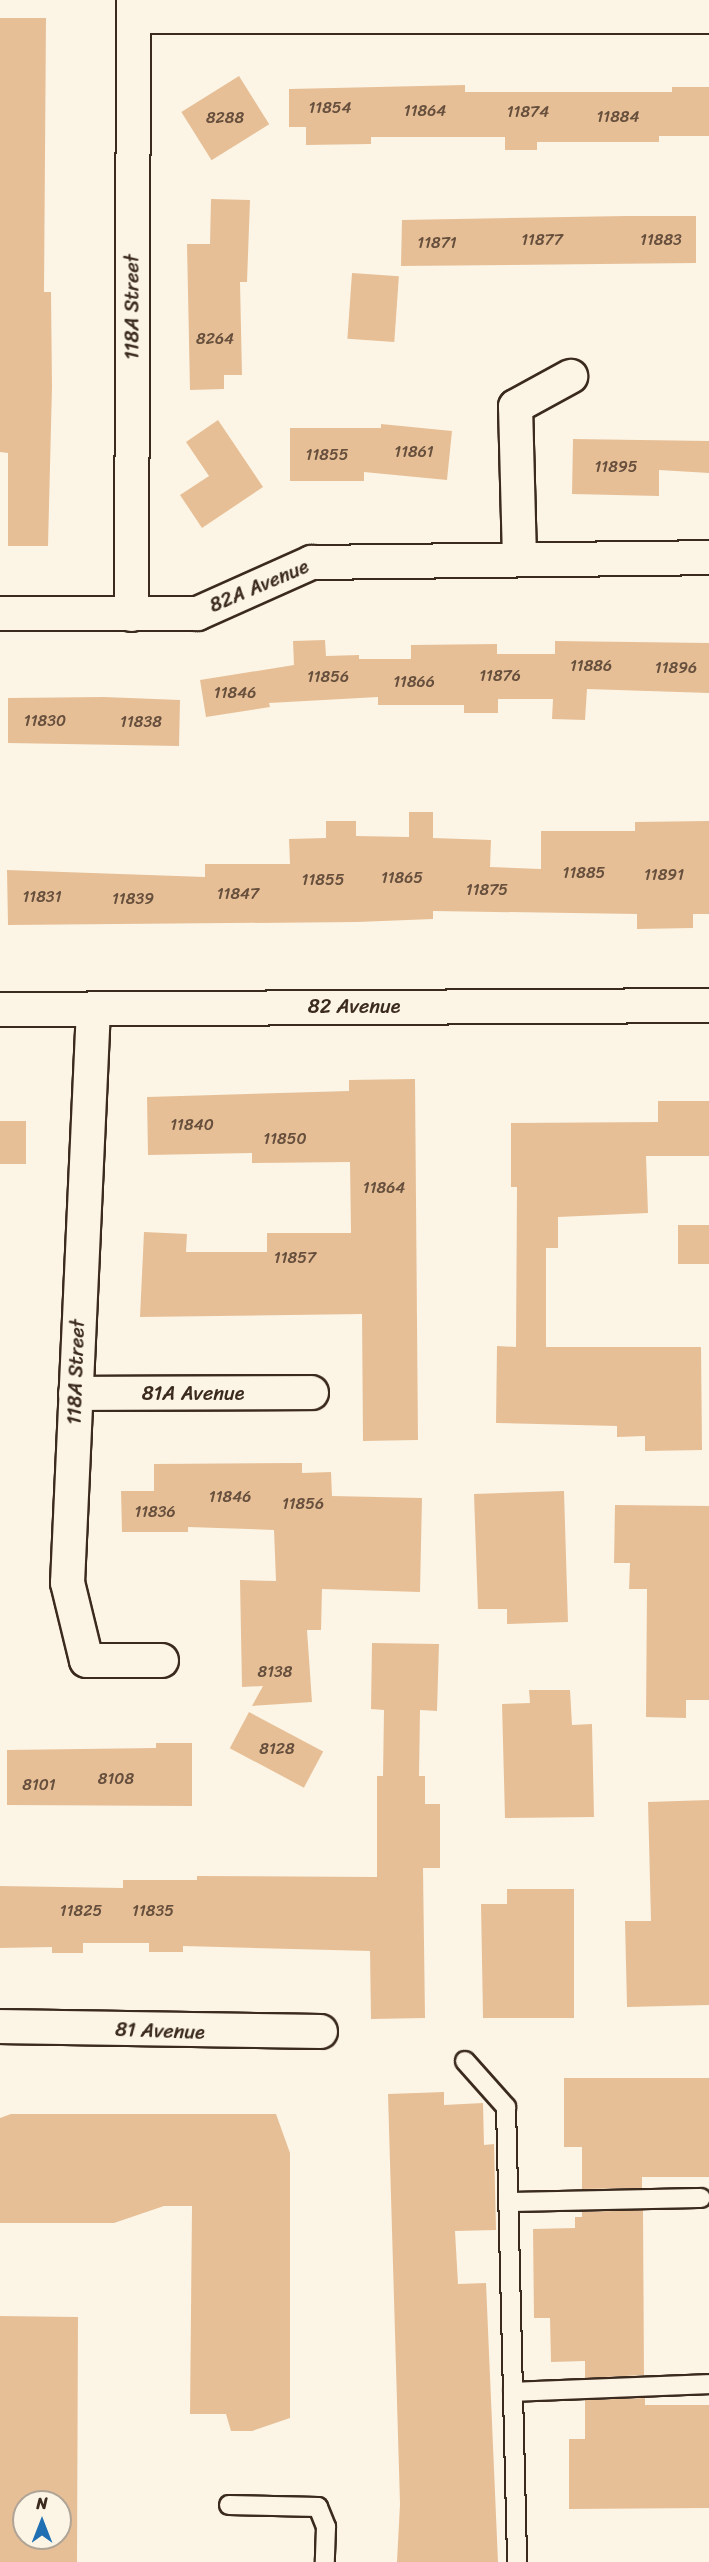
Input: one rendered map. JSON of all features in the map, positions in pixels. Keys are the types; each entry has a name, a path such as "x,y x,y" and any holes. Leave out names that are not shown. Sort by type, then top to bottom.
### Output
{"street":[{"path":"133,8 709,15"},
{"name":"118A Street","path":"131,614 133,8"},
{"path":"519,558 515,406 570,376"},
{"name":"82A Avenue","path":"0,613 197,613 311,562 709,557"},
{"name":"82 Avenue","path":"0,1009 709,1005"},
{"name":"118A Street","path":"93,1008 68,1581 86,1659 161,1659"},
{"name":"81A Avenue","path":"75,1393 311,1392"},
{"name":"81 Avenue","path":"0,2026 320,2031"}],"lane":[{"path":"465,2061 506,2107 518,2562"},
{"path":"509,2202 701,2198"},
{"path":"513,2392 709,2384"},
{"path":"229,2505 318,2507 326,2527 325,2562"}],"building":[{"path":"0,18 46,18 44,292 51,292 52,387 48,546 8,546 8,453 0,452"},
{"path":"239,76 269,124 212,160 181,112"},
{"path":"465,85 465,92 672,92 672,87 709,87 709,136 659,136 659,142 537,142 537,150 505,150 505,137 371,137 371,144 306,145 306,127 289,127 289,89"},
{"path":"211,199 250,200 247,282 240,282 242,375 224,375 224,389 190,390 187,244 210,244"},
{"path":"696,216 696,263 401,266 402,220"},
{"path":"352,273 399,276 394,342 347,339"},
{"path":"218,420 263,487 202,528 180,495 209,476 186,442"},
{"path":"381,424 452,431 447,480 364,472 364,481 290,481 290,428 381,428"},
{"path":"573,439 709,441 709,473 659,470 659,496 572,494"},
{"path":"325,640 326,656 359,655 359,659 411,659 411,645 497,644 497,654 555,654 555,641 709,643 709,693 587,689 585,720 552,719 553,699 498,699 498,713 464,713 464,705 378,705 378,697 269,703 270,707 206,717 200,680 294,665 293,641"},
{"path":"104,697 180,700 179,746 8,743 8,698"},
{"path":"409,812 433,812 433,838 491,840 490,867 541,869 541,831 635,831 635,822 709,821 709,914 693,914 693,928 637,929 637,914 433,911 433,919 357,922 8,925 7,870 205,877 205,864 290,864 289,839 326,838 326,821 356,821 356,836 409,837"},
{"path":"415,1079 418,1440 363,1441 362,1314 140,1317 144,1232 187,1234 186,1252 267,1252 267,1233 351,1233 350,1162 252,1163 252,1153 148,1155 147,1097 349,1091 349,1080"},
{"path":"658,1101 709,1101 709,1156 646,1156 648,1213 558,1217 558,1248 546,1248 546,1347 701,1347 702,1450 645,1451 645,1436 617,1437 617,1426 496,1423 497,1346 516,1347 517,1187 511,1187 511,1123 658,1122"},
{"path":"0,1121 26,1121 26,1164 0,1164"},
{"path":"678,1225 709,1225 709,1264 678,1264"},
{"path":"302,1463 302,1473 331,1472 332,1496 422,1498 420,1592 322,1589 321,1630 307,1630 312,1702 252,1706 263,1686 242,1687 240,1580 276,1581 274,1530 188,1527 188,1532 122,1532 121,1491 154,1491 154,1464"},
{"path":"564,1491 568,1622 507,1624 507,1609 478,1609 474,1494"},
{"path":"615,1505 709,1506 709,1700 686,1700 686,1718 646,1717 647,1589 629,1589 630,1563 614,1563"},
{"path":"372,1643 439,1644 437,1711 420,1710 419,1776 425,1776 425,1804 440,1804 440,1868 423,1868 425,2018 371,2019 370,1951 183,1946 183,1952 149,1952 149,1943 83,1943 83,1953 52,1953 52,1947 0,1948 0,1886 123,1888 123,1880 197,1880 197,1876 377,1877 377,1776 383,1776 384,1710 371,1709"},
{"path":"529,1690 570,1690 572,1725 592,1724 594,1817 505,1818 502,1704 530,1703"},
{"path":"249,1712 323,1751 304,1788 230,1748"},
{"path":"156,1743 192,1743 192,1806 7,1805 7,1750 156,1748"},
{"path":"709,1800 709,2005 627,2007 625,1921 651,1921 648,1802"},
{"path":"507,1889 574,1889 574,2018 483,2018 481,1904 507,1904"},
{"path":"564,2078 709,2078 709,2177 642,2177 642,2188 582,2189 582,2147 564,2147"},
{"path":"444,2092 444,2105 483,2103 484,2145 494,2144 496,2230 455,2231 458,2284 486,2283 498,2562 397,2562 400,2504 388,2094"},
{"path":"11,2114 276,2114 290,2153 290,2418 252,2431 231,2431 226,2414 190,2414 192,2206 164,2206 114,2223 0,2223 0,2118"},
{"path":"643,2210 644,2375 585,2378 585,2361 551,2362 550,2318 534,2318 533,2229 575,2228 575,2217 582,2217 582,2212"},
{"path":"0,2316 78,2317 77,2562 0,2562"},
{"path":"645,2398 645,2405 709,2405 709,2508 569,2509 569,2439 585,2439 585,2400"}]}
